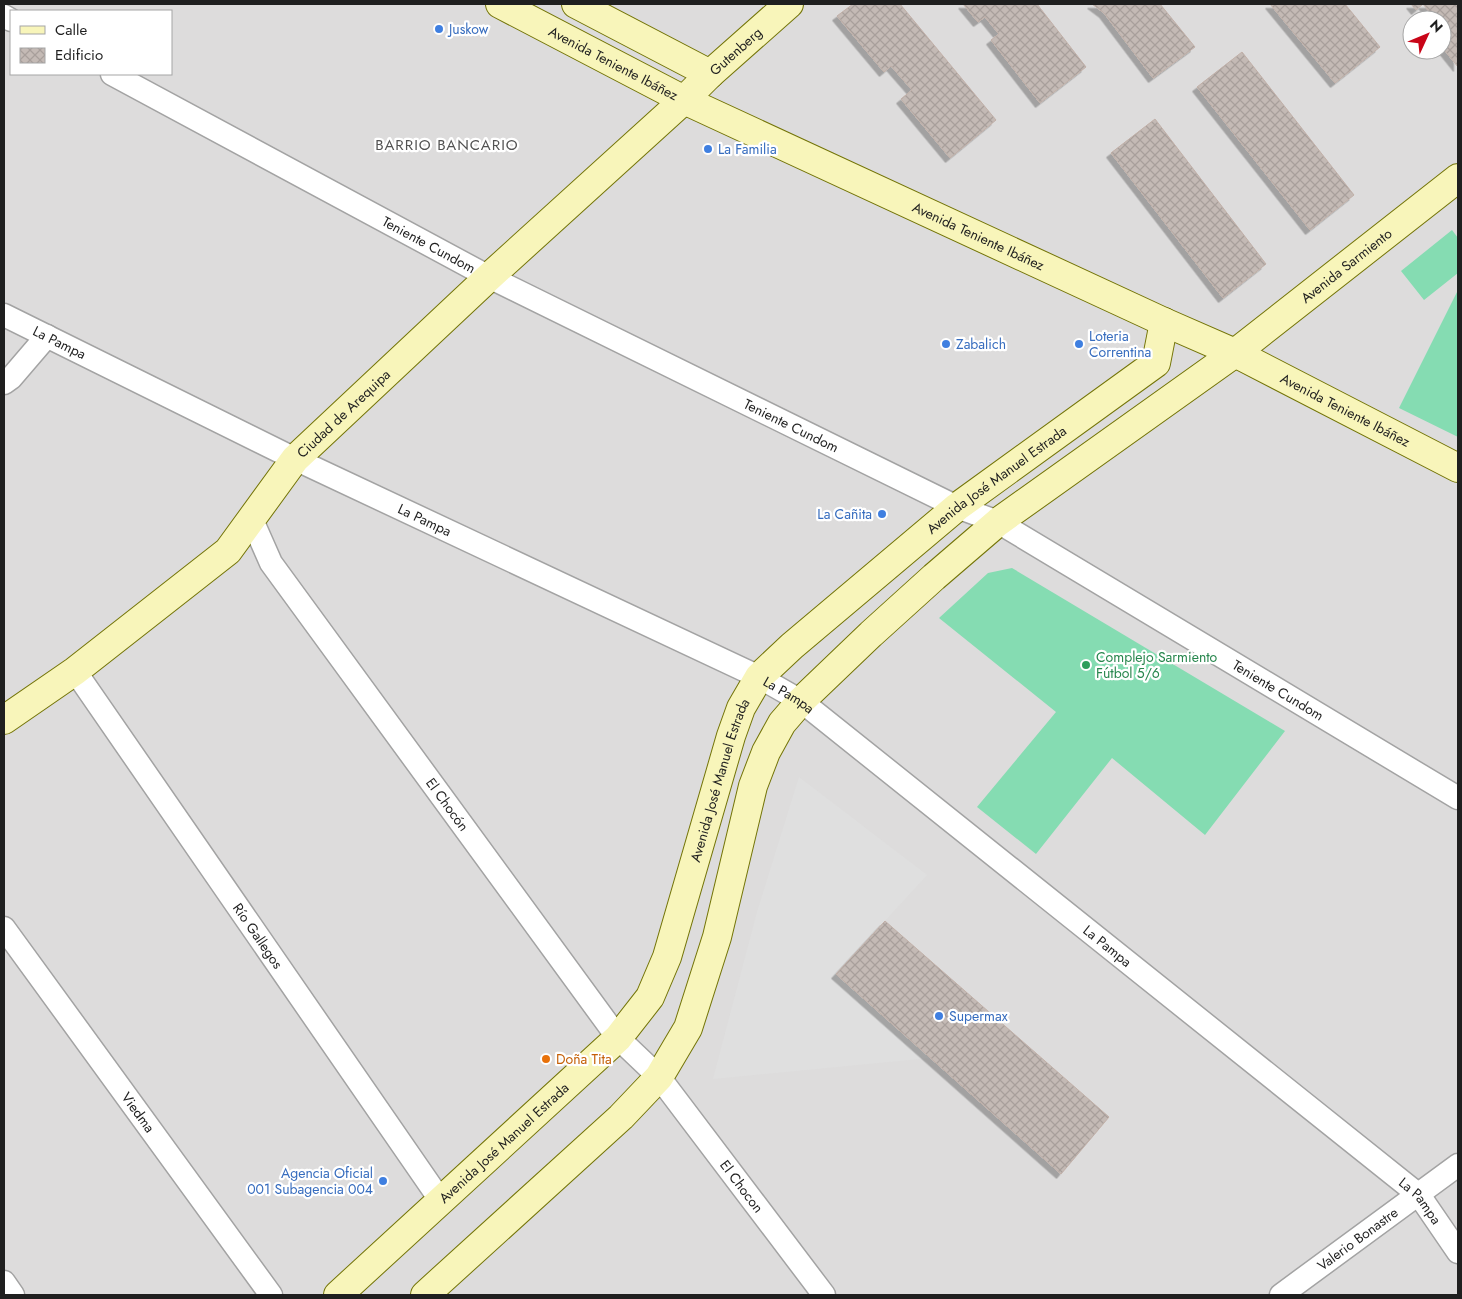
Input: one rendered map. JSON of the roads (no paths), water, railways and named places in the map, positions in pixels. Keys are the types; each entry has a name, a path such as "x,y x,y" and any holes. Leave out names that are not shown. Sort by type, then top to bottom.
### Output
{"main road":[{"name":"Avenida Teniente Ibáñez","path":"500,4 684,100 1235,353 1458,468"},
{"path":"576,4 710,74"},
{"name":"Gutenberg","path":"684,100 710,74 789,4"},
{"name":"Ciudad de Arequipa","path":"4,720 75,671 228,551 295,459 684,100"},
{"name":"Avenida Sarmiento","path":"1235,353 1458,178"},
{"name":"Avenida José Manuel Estrada","path":"338,1295 618,1038 650,996 667,957 731,736 741,708 759,678 792,646 957,507 1156,363 1164,322"},
{"path":"425,1295 621,1117 659,1077 688,1028 717,937 753,786 766,752 782,723 801,701 871,634 934,576 998,522 1235,353"}],"street":[{"name":"Teniente Cundom","path":"114,75 490,277 957,507 998,522 1458,798"},
{"name":"La Pampa","path":"4,315 295,459 759,678 801,701 1419,1195 1458,1252"},
{"path":"4,383 11,378 47,336"},
{"name":"El Chocón","path":"252,520 271,563 618,1038 659,1077"},
{"name":"Río Gallegos","path":"75,671 441,1201"},
{"name":"Viedma","path":"4,928 272,1295"},
{"name":"El Chocon","path":"659,1077 824,1295"},
{"name":"Valerio Bonastre","path":"1281,1295 1458,1165"},
{"path":"4,1282 13,1295"}],"place":[{"name":"Juskow","path":"439,29"},
{"name":"La Familia","path":"708,149"},
{"name":"Zabalich","path":"946,344"},
{"name":"Loteria Correntina","path":"1079,344"},
{"name":"La Cañita","path":"882,514"},
{"name":"Complejo Sarmiento Fútbol 5/6","path":"1086,665"},
{"name":"Supermax","path":"939,1016"},
{"name":"Doña Tita","path":"546,1059"},
{"name":"Agencia Oficial 001 Subagencia 004","path":"383,1181"}],"district":[{"name":"BARRIO BANCARIO","path":"447,145"}]}
